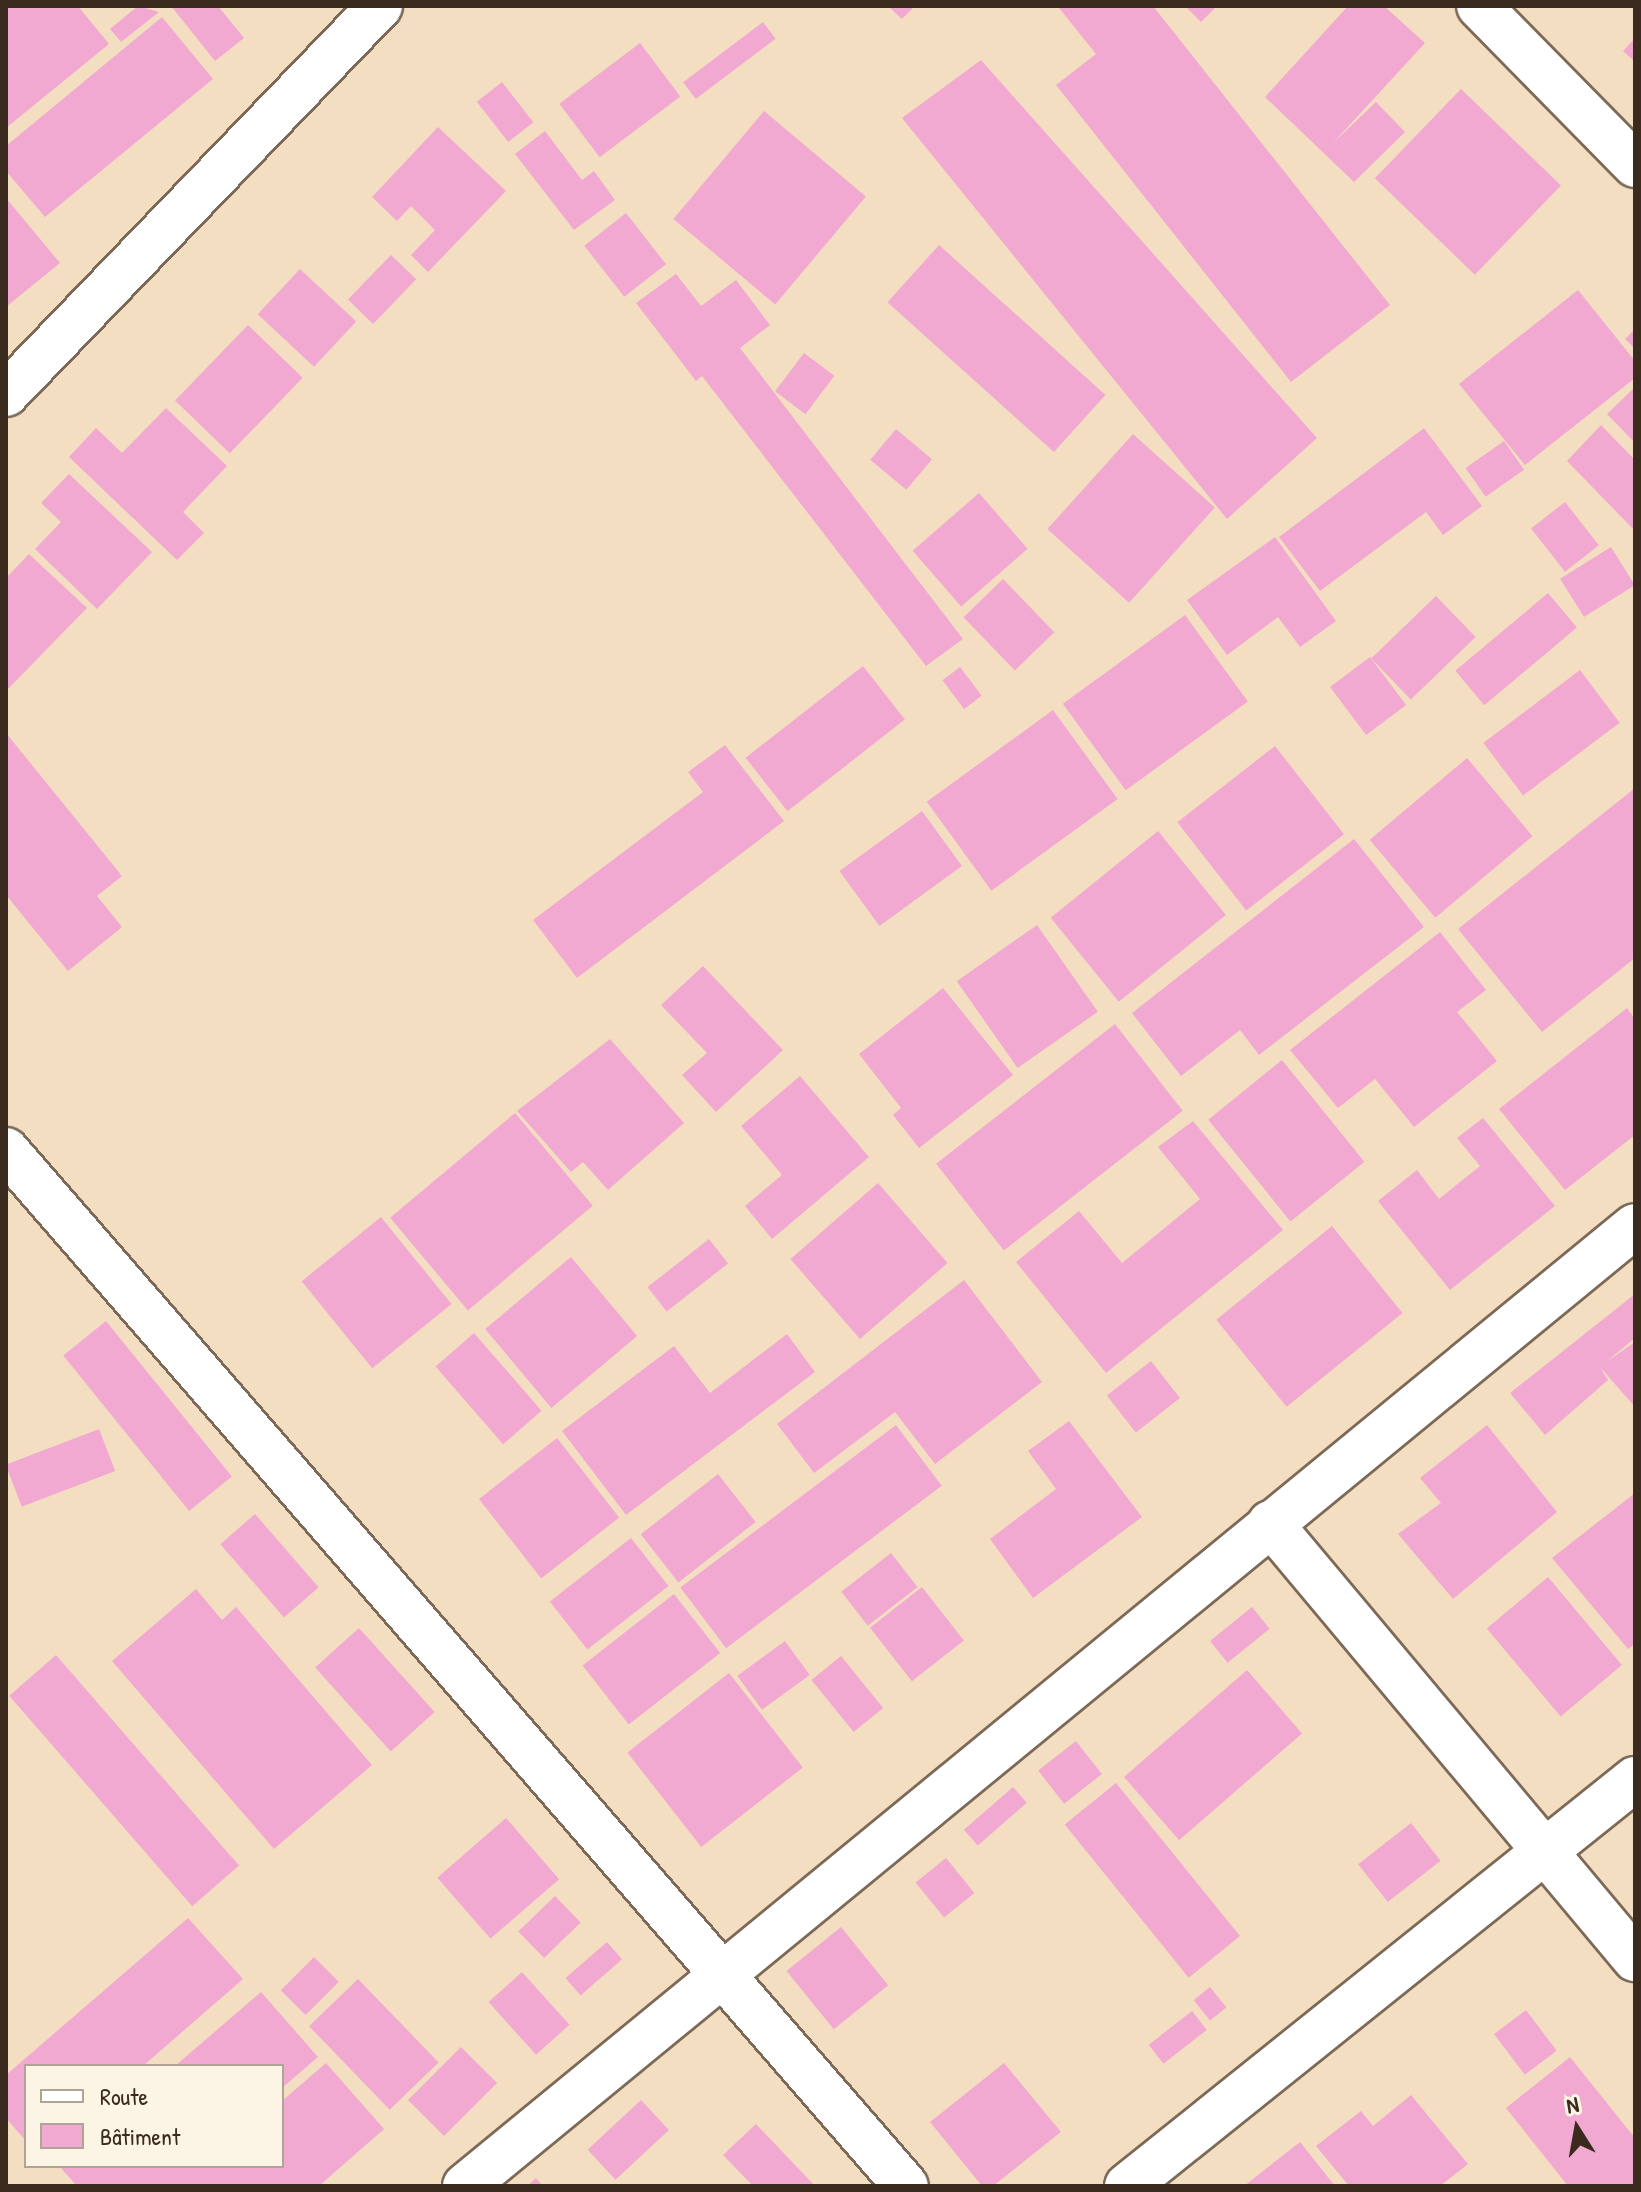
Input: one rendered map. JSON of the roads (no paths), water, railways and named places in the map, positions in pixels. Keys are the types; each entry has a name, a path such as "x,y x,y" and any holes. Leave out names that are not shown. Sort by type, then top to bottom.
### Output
{"street":[{"path":"6,394 380,6"},
{"path":"1479,6 1635,165"},
{"path":"6,1150 906,2186"},
{"path":"465,2186 719,1972 1635,1226"},
{"path":"1270,1523 1635,1959"},
{"path":"1127,2186 1635,1779"}]}
